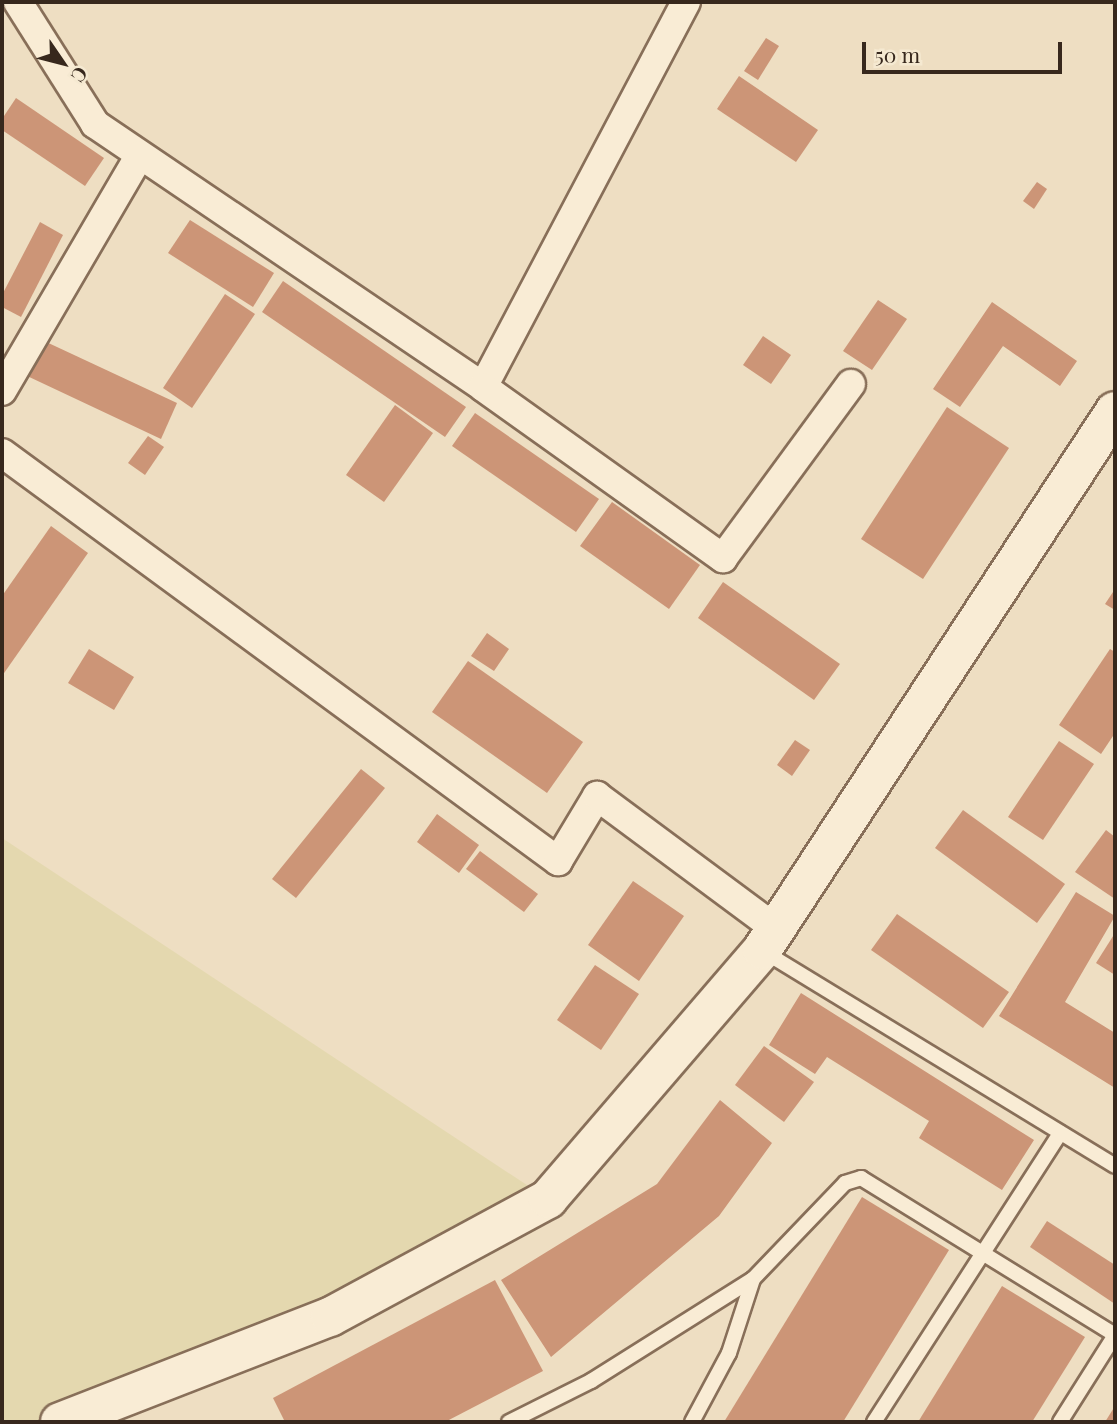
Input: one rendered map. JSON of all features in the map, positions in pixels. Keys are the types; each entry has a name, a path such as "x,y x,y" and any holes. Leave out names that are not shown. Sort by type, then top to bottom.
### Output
{"main road":[{"path":"60,1422 330,1317 548,1199 769,940 1115,411"}],"street":[{"path":"18,2 94,124 482,387 723,558 851,384"},
{"path":"482,387 686,2"},
{"path":"2,391 140,155"},
{"path":"2,453 558,861 597,796 769,940"}],"lane":[{"path":"769,940 1060,1133 1115,1166"},
{"path":"874,1422 982,1249 1060,1133"},
{"path":"515,1421 591,1381 753,1279 845,1183 861,1178 982,1249 1115,1335 1060,1422"},
{"path":"692,1422 729,1353 753,1279"}],"shaded area":[{"path":"2,838 548,1199 38,1422 2,1422"}],"building":[{"path":"766,38 779,46 758,80 744,71"},
{"path":"739,76 818,130 796,162 717,109"},
{"path":"16,98 104,158 85,186 2,130 2,119"},
{"path":"1037,182 1047,189 1034,209 1023,201"},
{"path":"190,220 274,273 253,307 168,253"},
{"path":"40,222 63,235 21,317 2,307 2,295"},
{"path":"283,281 466,407 445,437 262,312"},
{"path":"225,294 255,314 192,408 163,388"},
{"path":"878,300 907,319 872,370 843,351"},
{"path":"992,302 1077,361 1060,386 1003,346 960,407 933,389"},
{"path":"763,336 791,355 771,384 743,365"},
{"path":"42,340 177,403 161,439 25,375"},
{"path":"395,405 433,433 384,502 346,475"},
{"path":"947,407 1009,448 923,579 861,539"},
{"path":"475,413 599,499 576,532 452,446"},
{"path":"148,436 164,447 145,475 128,463"},
{"path":"612,502 700,565 669,609 580,546"},
{"path":"51,526 88,553 2,676 2,596"},
{"path":"723,582 840,664 814,700 698,618"},
{"path":"1115,589 1115,610 1105,604"},
{"path":"487,633 509,649 494,671 471,656"},
{"path":"89,649 134,677 114,710 68,683"},
{"path":"1110,649 1115,652 1115,733 1101,754 1059,725"},
{"path":"468,661 583,742 547,793 432,712"},
{"path":"795,740 810,750 792,776 777,765"},
{"path":"1059,741 1094,764 1043,840 1008,817"},
{"path":"361,769 385,788 296,898 272,879"},
{"path":"963,810 1065,884 1037,923 935,848"},
{"path":"437,814 479,845 459,873 417,842"},
{"path":"1106,830 1115,837 1115,899 1075,872"},
{"path":"480,851 538,894 524,912 466,869"},
{"path":"633,881 684,916 639,981 588,945"},
{"path":"1076,892 1115,916 1065,1002 1115,1033 1115,1088 999,1016"},
{"path":"897,914 1009,992 983,1028 871,950"},
{"path":"1115,933 1115,975 1096,963"},
{"path":"595,965 639,994 601,1050 557,1020"},
{"path":"801,993 1034,1140 1002,1190 919,1138 929,1121 827,1057 815,1074 769,1045"},
{"path":"764,1046 814,1082 784,1122 735,1085"},
{"path":"720,1100 772,1143 719,1216 551,1357 501,1280 657,1184"},
{"path":"862,1197 949,1250 843,1422 724,1422"},
{"path":"1047,1221 1115,1265 1115,1304 1030,1247"},
{"path":"495,1280 543,1371 445,1422 285,1422 273,1398"},
{"path":"1002,1286 1085,1337 1032,1422 918,1422"},
{"path":"1115,1406 1115,1422 1105,1422"}]}
